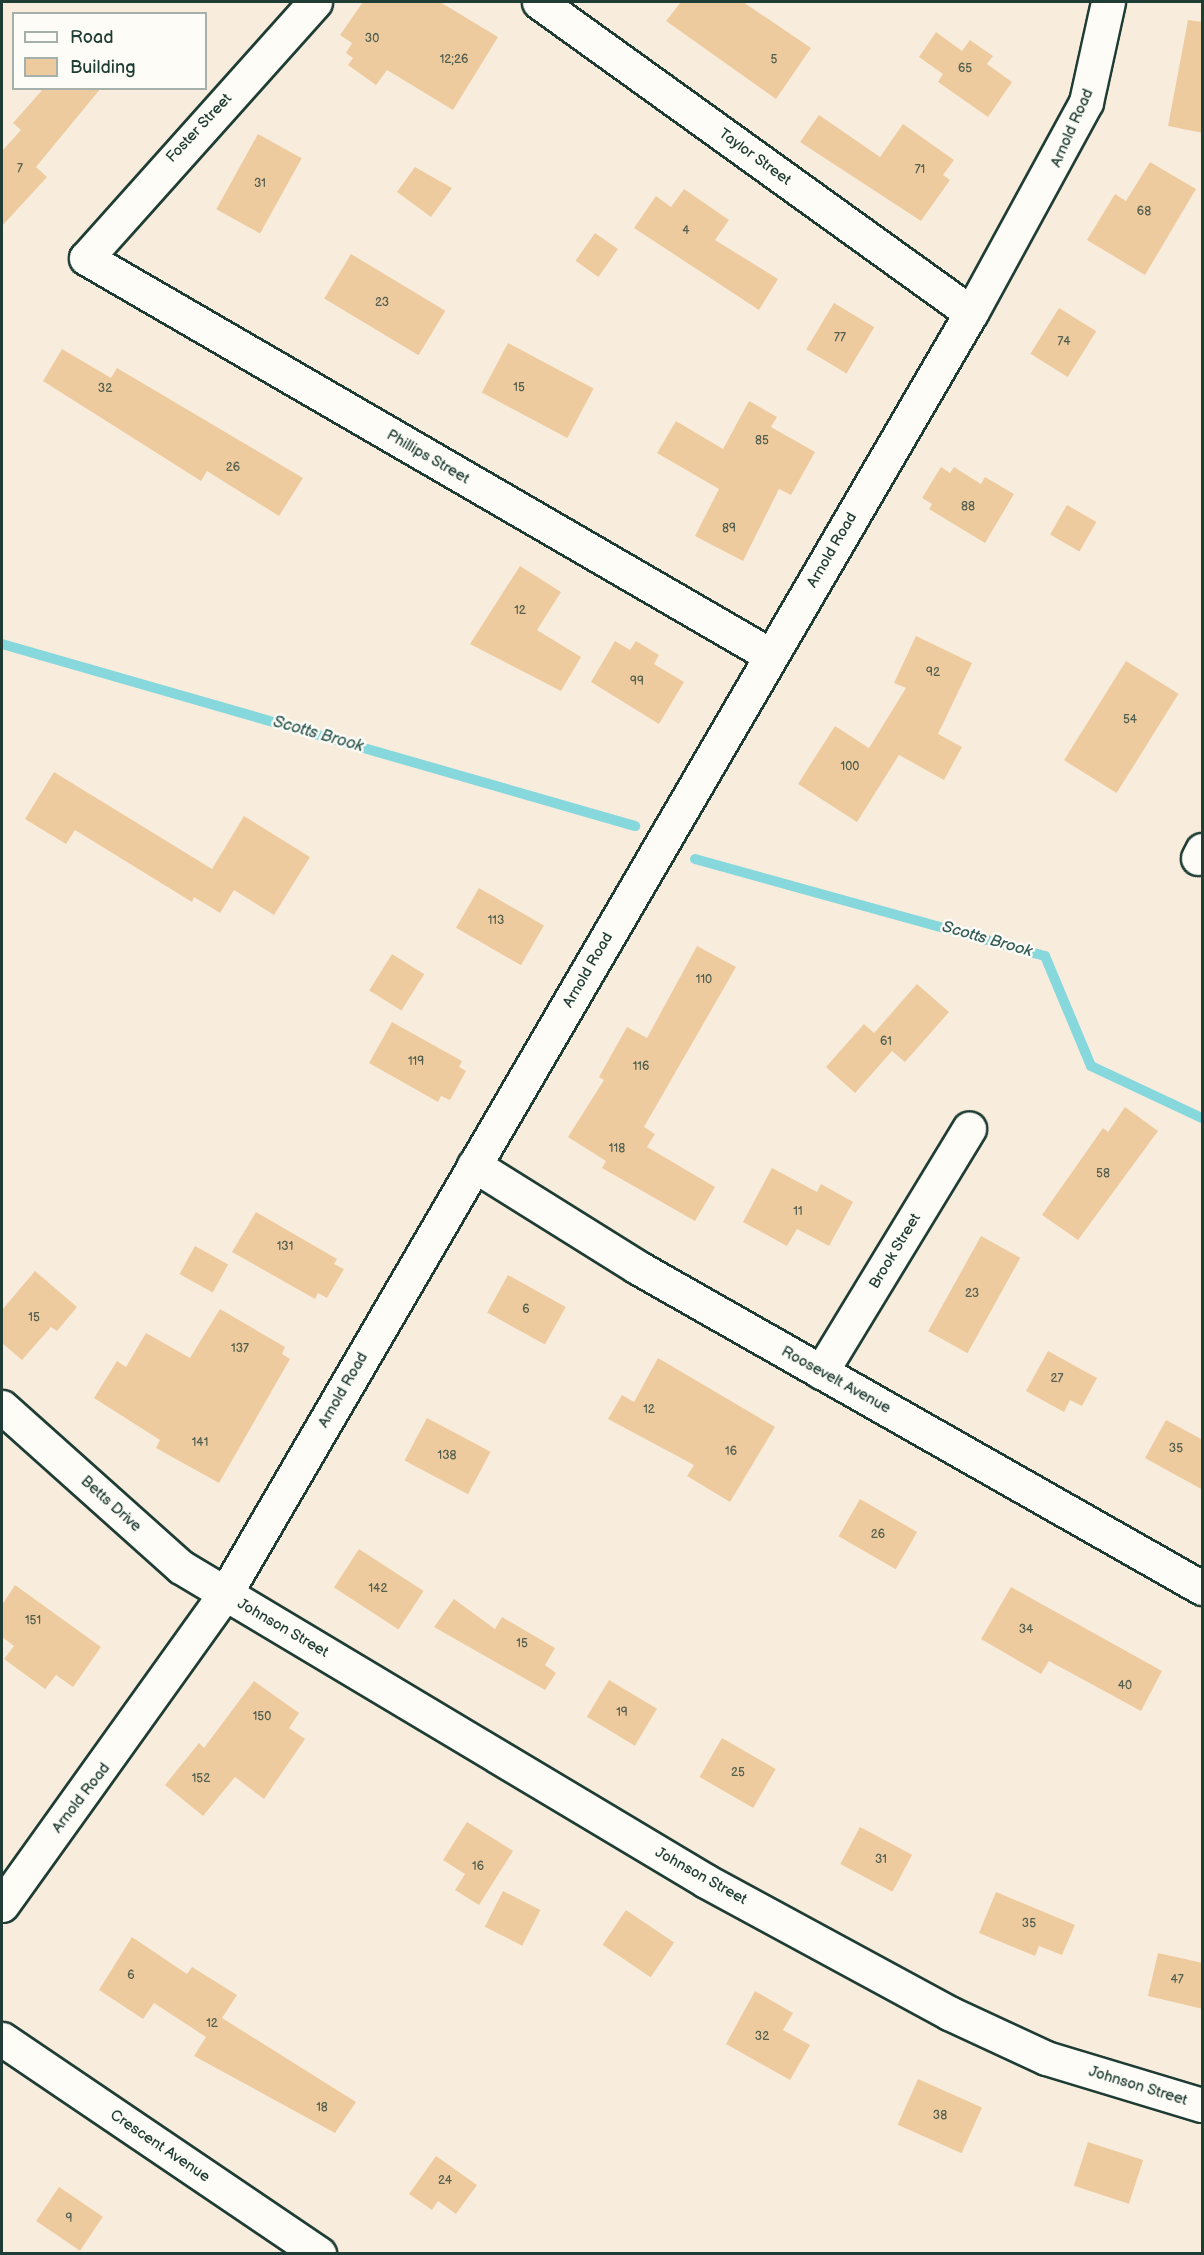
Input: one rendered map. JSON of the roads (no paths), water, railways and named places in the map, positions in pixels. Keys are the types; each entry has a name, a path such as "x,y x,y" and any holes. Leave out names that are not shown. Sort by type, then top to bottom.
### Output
{"street":[{"name":"Foster Street","path":"86,258 315,2"},
{"name":"Taylor Street","path":"538,2 971,313"},
{"name":"Arnold Road","path":"2,1905 225,1594 971,313 1086,102 1108,2"},
{"name":"Phillips Street","path":"86,258 770,656"},
{"name":"Brook Street","path":"821,1372 969,1129"},
{"name":"Roosevelt Avenue","path":"474,1165 821,1372 1203,1588"},
{"name":"Betts Drive","path":"2,1407 181,1567 225,1594"},
{"name":"Johnson Street","path":"225,1594 706,1881 949,2013 1046,2058 1203,2105"},
{"name":"Crescent Avenue","path":"2,2038 319,2253"}],"waterway":[{"name":"Scotts Brook","path":"2,644 635,826"},
{"name":"Scotts Brook","path":"695,859 1045,956 1091,1066 1202,1118"}]}
